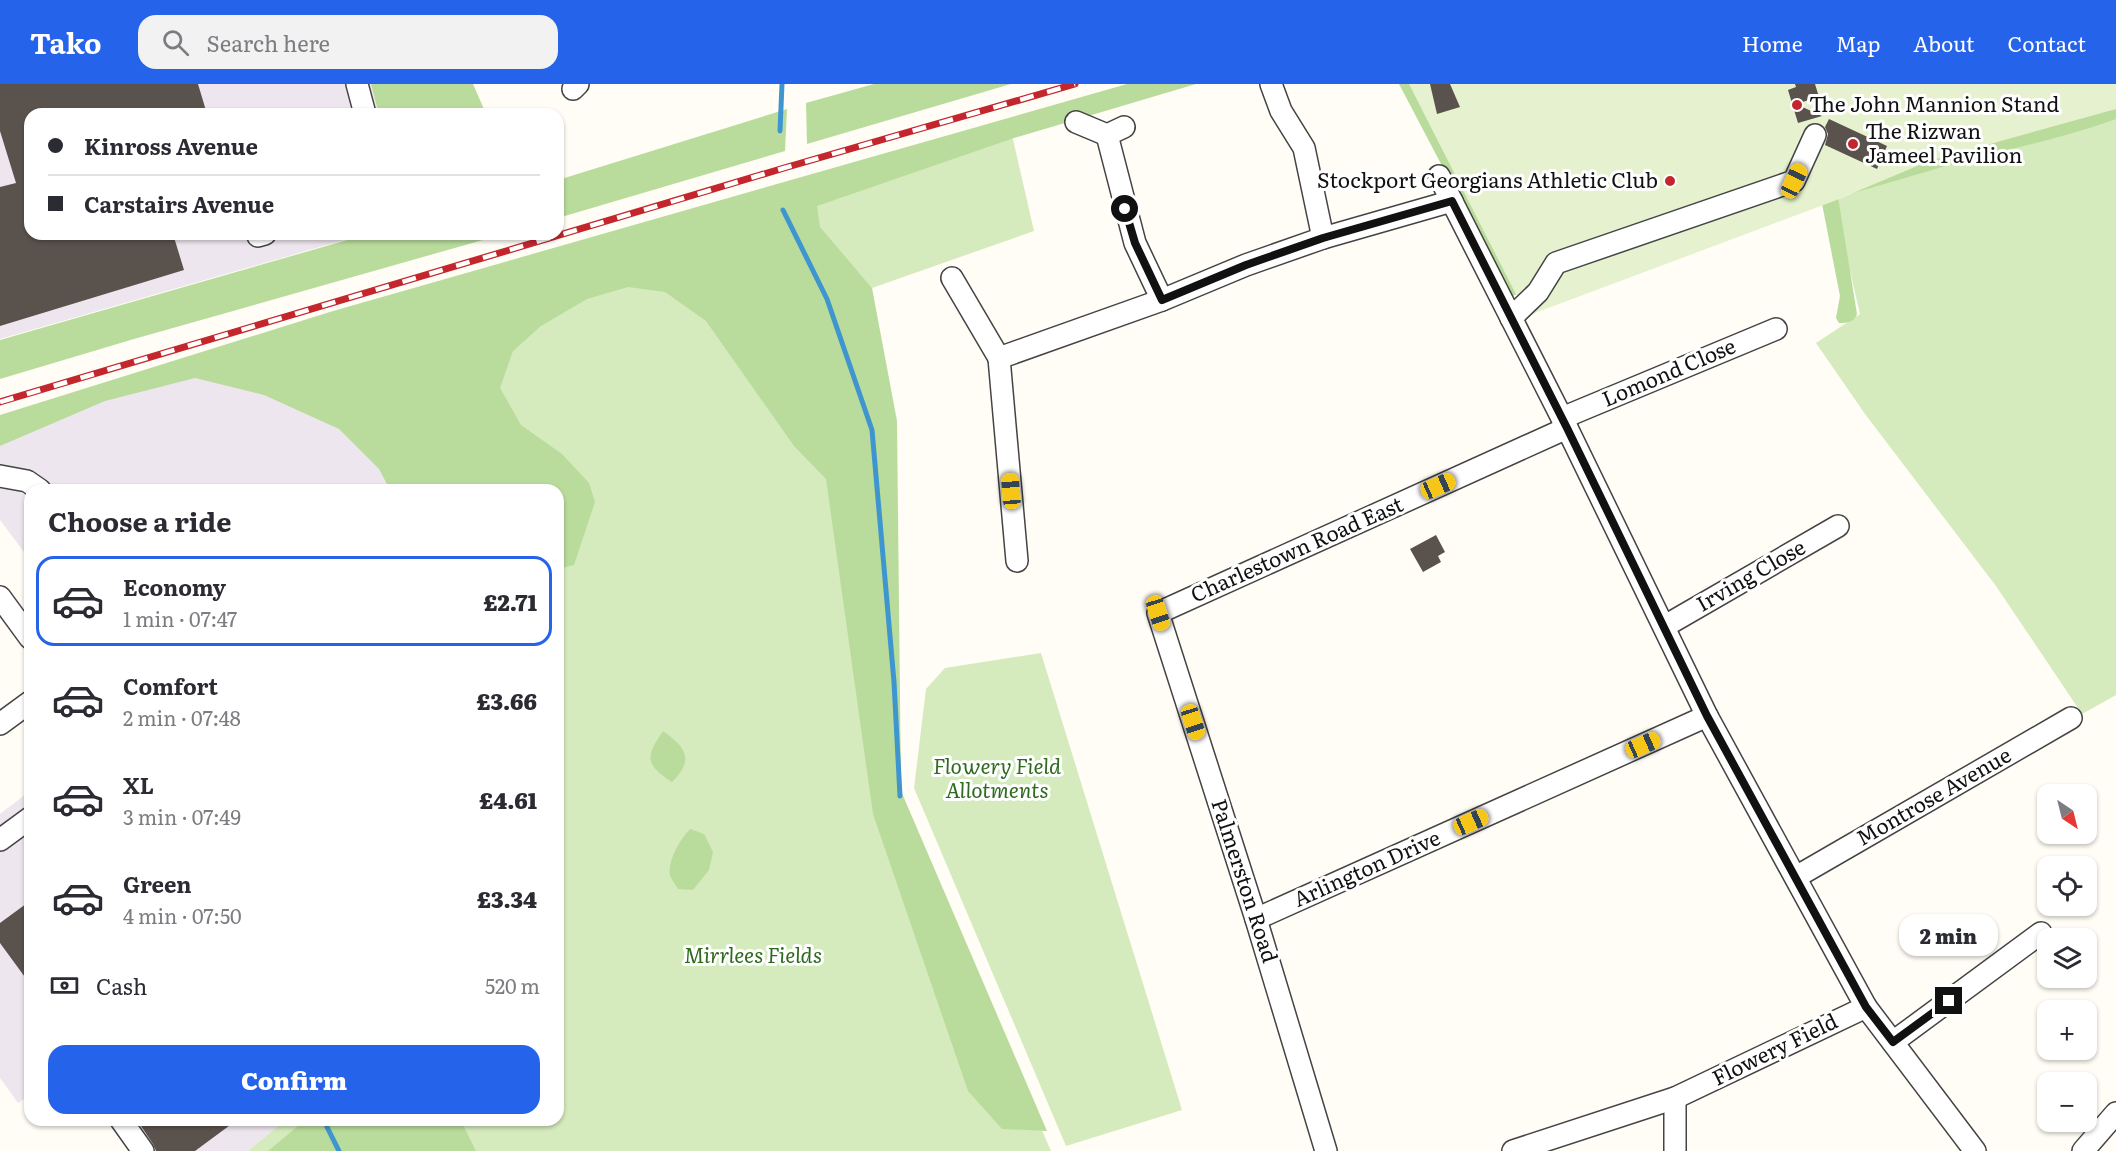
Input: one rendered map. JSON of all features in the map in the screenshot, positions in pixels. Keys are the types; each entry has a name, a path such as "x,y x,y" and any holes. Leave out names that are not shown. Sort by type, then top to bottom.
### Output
{"street":[{"path":"357,84 363,108"},
{"path":"1271,84 1281,111 1304,148 1323,238"},
{"path":"1076,122 1116,131 1135,243 1162,300"},
{"path":"1511,318 1538,292 1556,264 1794,181 1815,135"},
{"path":"1439,176 1565,423 1707,716 1866,1007 1975,1151"},
{"path":"999,358 1162,300 1246,265 1323,238 1452,201"},
{"path":"952,278 999,358 1017,561"},
{"name":"Lomond Close","path":"1565,423 1776,329"},
{"name":"Charlestown Road East","path":"1158,613 1565,423"},
{"path":"0,476 27,481 31,484"},
{"name":"Irving Close","path":"1665,626 1838,526"},
{"path":"0,597 24,630"},
{"name":"Palmerston Road","path":"1158,613 1256,919 1326,1151"},
{"path":"0,724 24,706"},
{"name":"Arlington Drive","path":"1256,919 1707,716"},
{"name":"Montrose Avenue","path":"1796,877 2071,718"},
{"path":"0,840 24,822"},
{"path":"1893,1042 2037,936"},
{"name":"Flowery Field","path":"1513,1151 1675,1098 1866,1007"},
{"path":"1675,1098 1675,1151"},
{"path":"2085,1150 2116,1113"},
{"path":"125,1126 143,1151"}],"shaded area":[{"path":"0,84 472,84 483,108 24,108 24,240 344,240 0,339"},
{"path":"341,318 397,484 24,484 24,552 0,520 0,419"},
{"path":"24,796 24,1099 18,1103 0,1078 0,814"},
{"path":"112,1126 278,1126 248,1151 131,1151"}],"green space":[{"path":"371,84 473,84 483,108 377,108"},
{"path":"874,84 1011,84 807,144 806,103"},
{"path":"1127,84 1196,84 1014,138 817,206 820,227 872,288 897,421 901,791 1047,1131 1002,1129 968,1091 873,814 826,479 794,446 706,321 665,292 628,287 587,299 541,326 513,351 500,388 521,425 562,454 589,483 595,502 574,565 564,568 564,484 387,484 379,469 339,429 264,395 195,378 105,401 0,446 0,415 333,311"},
{"path":"1399,84 1426,84 1526,289 1511,297"},
{"name":"Stockport Georgians Athletic Club","path":"1409,84 2116,84 2116,109 1929,161 1834,201 1527,316"},
{"path":"2116,98 2116,119 2064,136 1838,197 1857,314 1850,322 1839,323 1836,318 1840,296 1817,178"},
{"path":"787,109 785,151 564,216 564,178"},
{"path":"2116,109 2116,695 2082,714 1996,586 1865,414 1816,343 1860,314 1834,201 1930,161"},
{"name":"Mirrlees Fields","path":"1012,135 1034,231 872,288 844,257 896,796 1051,1151 248,1151 278,1126 564,1126 564,484 550,484 341,318"},
{"path":"347,240 483,240 0,379 0,340"},
{"name":"Flowery Field Allotments","path":"1041,653 1182,1110 1066,1146 914,788 926,689 945,668"},
{"path":"663,731 678,743 685,755 683,767 672,782 652,765 651,753"},
{"path":"690,829 704,834 713,852 709,870 693,890 678,889 670,875 671,863 679,844"},
{"path":"298,1126 464,1126 476,1151 268,1151"}],"building":[{"path":"0,84 198,84 205,108 24,108 24,240 175,240 184,270 0,326 0,187 16,183 0,131"},
{"path":"1430,84 1450,84 1460,107 1437,114"},
{"path":"1795,84 1815,84 1819,97 1796,104 1822,116 1798,123 1788,90 1796,87"},
{"name":"The Rizwan Jameel Pavilion","path":"1829,119 1887,146 1877,169 1825,145 1828,134 1825,127"},
{"path":"1436,535 1445,552 1438,556 1441,562 1423,572 1410,549"},
{"path":"24,905 24,976 0,943 0,923"},
{"path":"141,1126 229,1126 195,1151 156,1151"}],"waterway":[{"path":"780,131 782,84"},
{"path":"783,210 827,299 872,430 894,682 900,796"},
{"path":"327,1127 339,1151"}],"railway":[{"path":"564,234 1075,84"},
{"path":"0,402 543,240"}],"place":[{"name":"The John Mannion Stand","path":"1797,105"},
{"name":"The Rizwan Jameel Pavilion","path":"1853,144"},
{"name":"Stockport Georgians Athletic Club","path":"1670,181"}],"route":[{"path":"1125,209 1135,243 1162,300 1246,265 1323,238 1452,201 1567,428 1707,716 1866,1007 1893,1042 1949,1001"}]}
